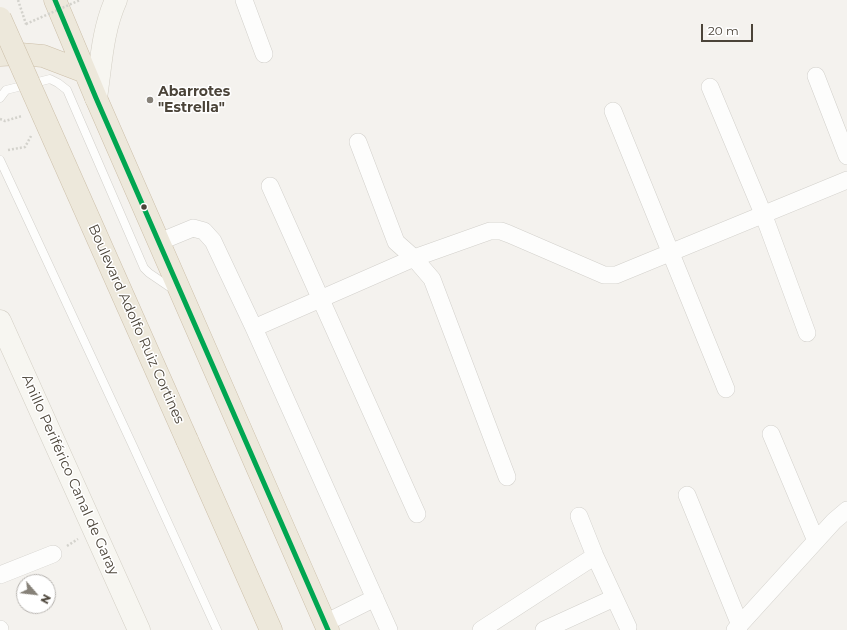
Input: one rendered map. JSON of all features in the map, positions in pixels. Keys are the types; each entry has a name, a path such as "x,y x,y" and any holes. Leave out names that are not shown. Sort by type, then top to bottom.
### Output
{"highway":[{"path":"55,0 96,98 326,626"},
{"name":"Boulevard Adolfo Ruiz Cortines","path":"0,18 271,630"},
{"path":"0,55 20,54 42,56 85,72"}],"main road":[{"path":"96,98 105,36 116,0"},
{"name":"Anillo Periférico Canal de Garay","path":"0,321 139,630"}],"street":[{"path":"244,0 264,54"},
{"path":"816,76 847,156"},
{"path":"710,87 764,216 807,333"},
{"path":"613,111 726,389"},
{"path":"358,142 396,242 414,258 432,279 508,477"},
{"path":"254,328 414,258 482,234 496,231 509,234 604,275 622,274 670,253 764,216 847,180"},
{"path":"270,186 417,514"},
{"path":"159,242 193,228 204,231 213,241 254,328 389,630"},
{"path":"771,434 816,541"},
{"path":"687,495 737,627 834,521 847,510"},
{"path":"579,516 595,556 628,627"},
{"path":"0,575 53,554"},
{"path":"481,630 595,556"},
{"path":"326,626 374,598"},
{"path":"544,630 614,598"}],"lane":[{"path":"0,98 6,90 50,79 67,90 144,268 149,273 182,294"},
{"path":"0,160 217,630"}],"path":[{"path":"18,0 26,24 80,0"},
{"path":"0,119 4,122 23,116 25,122"},
{"path":"4,151 25,147 31,137 28,130"},
{"path":"53,554 95,530"}],"transit line":[{"path":"55,0 96,98 328,630"}],"place":[{"name":"Abarrotes \"Estrella\"","path":"150,100"}]}
